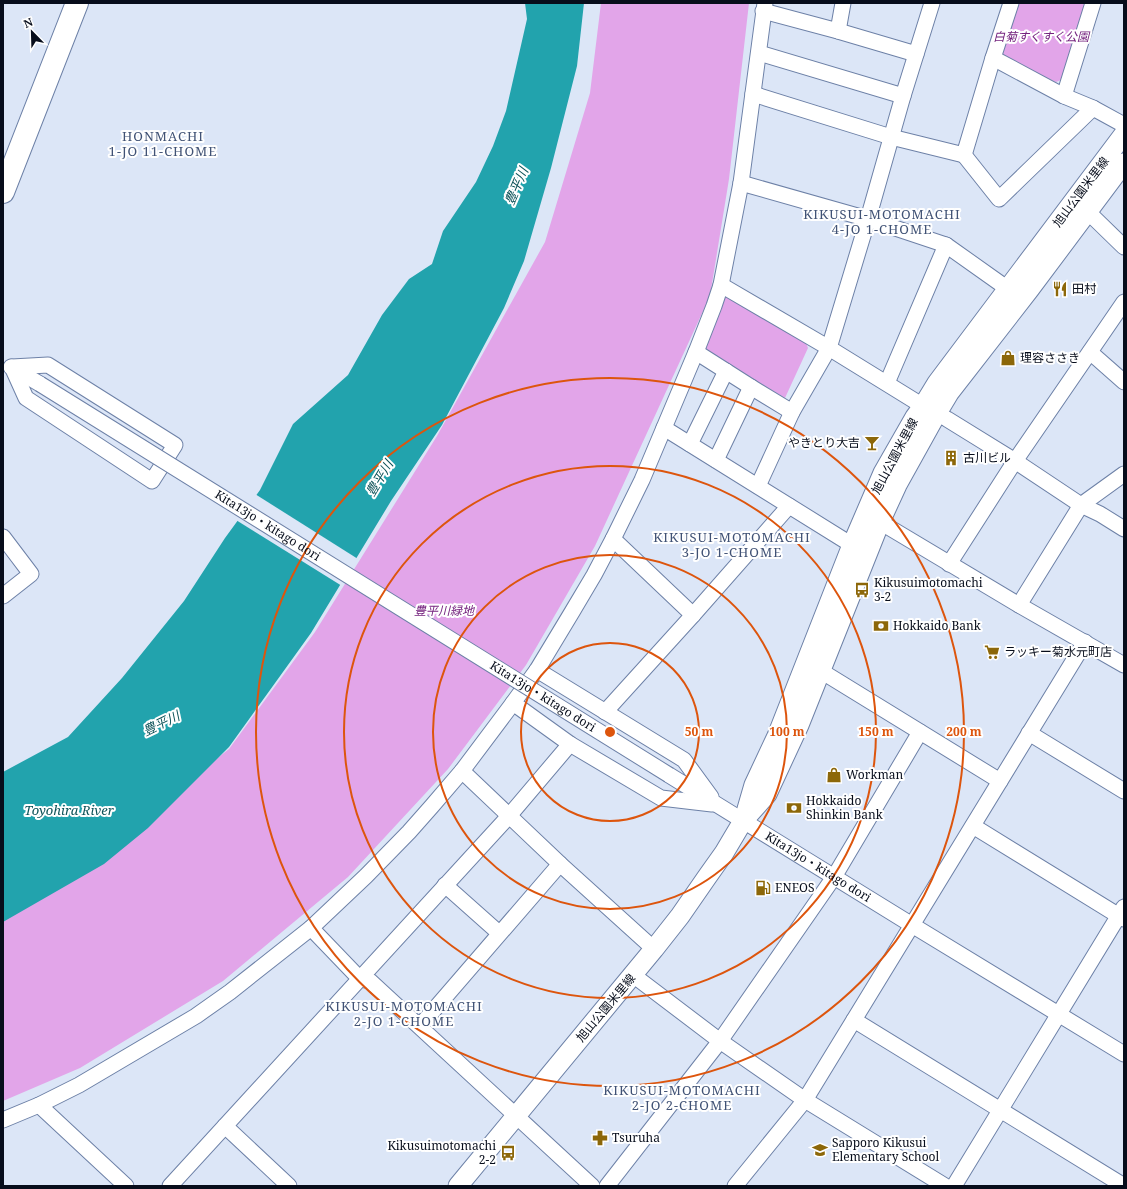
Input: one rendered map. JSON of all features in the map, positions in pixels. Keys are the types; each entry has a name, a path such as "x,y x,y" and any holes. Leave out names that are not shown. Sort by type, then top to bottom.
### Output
{"highway":[{"path":"3,192 77,3"}],"main road":[{"name":"旭山公園米里線","path":"458,1186 654,949 680,916 720,859 743,821 767,794 799,725 880,522 930,410 937,383 1124,134"},
{"name":"旭山公園米里線","path":"743,821 754,785 777,736 852,545 883,473 915,416 930,410 949,393 1010,315 1124,163"}],"street":[{"path":"838,31 843,3"},
{"path":"758,486 792,412 829,348 932,3"},
{"path":"964,155 1011,3"},
{"path":"1064,96 1093,3"},
{"path":"3,1120 39,1105 79,1085 196,1016 230,992 311,928 366,876 409,832 462,771 537,670 613,539 642,480 696,352 721,285 741,183 764,7 916,54"},
{"path":"758,53 903,96"},
{"path":"994,58 1064,96 1093,108 1124,125"},
{"path":"753,94 891,137 964,155 1000,199 1093,108"},
{"path":"741,183 868,218 946,245 1008,289"},
{"path":"1088,212 1124,247"},
{"path":"887,383 946,245"},
{"path":"721,285 829,348 1016,461 1081,506 1100,514 1124,529"},
{"path":"949,564 1016,461 1124,302"},
{"path":"696,352 792,412"},
{"path":"1090,352 1124,382"},
{"path":"7,365 48,365 175,446 152,481 26,398 7,365"},
{"name":"Kita13jo・kitago dori","path":"7,365 40,384 717,805 1124,1054"},
{"path":"690,444 726,371"},
{"path":"716,460 751,387"},
{"path":"664,428 852,545"},
{"path":"1018,605 1081,506 1124,474"},
{"path":"605,712 789,506"},
{"path":"880,522 1018,605 1124,665"},
{"path":"3,537 31,574 3,596"},
{"path":"613,539 693,615"},
{"path":"735,1186 805,1100 1085,642"},
{"path":"537,670 684,760 717,805"},
{"path":"821,671 1000,781"},
{"path":"513,703 570,744 661,798 717,805"},
{"path":"607,1186 720,1041 834,877 920,732"},
{"path":"1029,733 1124,791"},
{"path":"170,1186 510,816 570,744"},
{"path":"462,771 560,864 654,949"},
{"path":"954,1186 1122,914 973,826"},
{"path":"420,1026 560,864"},
{"path":"445,885 499,933"},
{"path":"311,928 360,978 370,980 592,1186"},
{"path":"633,975 720,1041 805,1100 945,1186"},
{"path":"854,1020 1124,1186"},
{"path":"39,1105 126,1186"},
{"path":"225,1126 288,1186"}],"green space":[{"name":"豊平川緑地","path":"601,3 749,3 729,179 710,296 595,546 526,665 448,769 348,877 223,981 80,1068 3,1101 3,904 111,841 229,749 315,632 437,436 545,242 590,93"},
{"name":"白菊すくすく公園","path":"1017,3 1086,3 1061,80 1056,82 1006,59 1003,53"},
{"path":"726,297 806,343 808,348 785,398 701,348 723,299"}],"water":[{"name":"Toyohira River","path":"525,3 584,3 577,66 551,168 524,261 504,308 442,425 391,501 311,633 229,747 148,828 104,864 3,922 3,772 68,737 122,678 184,601 225,538 260,490 293,424 348,375 382,315 409,279 432,264 443,231 476,182 493,146 506,111 527,19"}],"pier":[{"path":"255,494 358,559 342,586 236,520"}],"place":[{"name":"田村","path":"1060,289"},
{"name":"理容ささき","path":"1008,358"},
{"name":"やきとり大吉","path":"872,443"},
{"name":"古川ビル","path":"951,458"},
{"name":"Kikusuimotomachi 3-2","path":"862,590"},
{"name":"Hokkaido Bank","path":"881,626"},
{"name":"ラッキー菊水元町店","path":"992,652"},
{"name":"Workman","path":"834,775"},
{"name":"Hokkaido Shinkin Bank","path":"794,808"},
{"name":"ENEOS","path":"763,888"},
{"name":"Tsuruha","path":"600,1138"},
{"name":"Sapporo Kikusui Elementary School","path":"820,1150"},
{"name":"Kikusuimotomachi 2-2","path":"508,1153"}],"district":[{"name":"HONMACHI 1-JO 11-CHOME","path":"163,144"},
{"name":"KIKUSUI-MOTOMACHI 4-JO 1-CHOME","path":"882,222"},
{"name":"KIKUSUI-MOTOMACHI 3-JO 1-CHOME","path":"732,544"},
{"name":"KIKUSUI-MOTOMACHI 2-JO 1-CHOME","path":"404,1014"},
{"name":"KIKUSUI-MOTOMACHI 2-JO 2-CHOME","path":"682,1098"}],"water label":[{"name":"豊平川","path":"516,186"},
{"name":"豊平川","path":"379,478"},
{"name":"豊平川","path":"161,723"}]}
